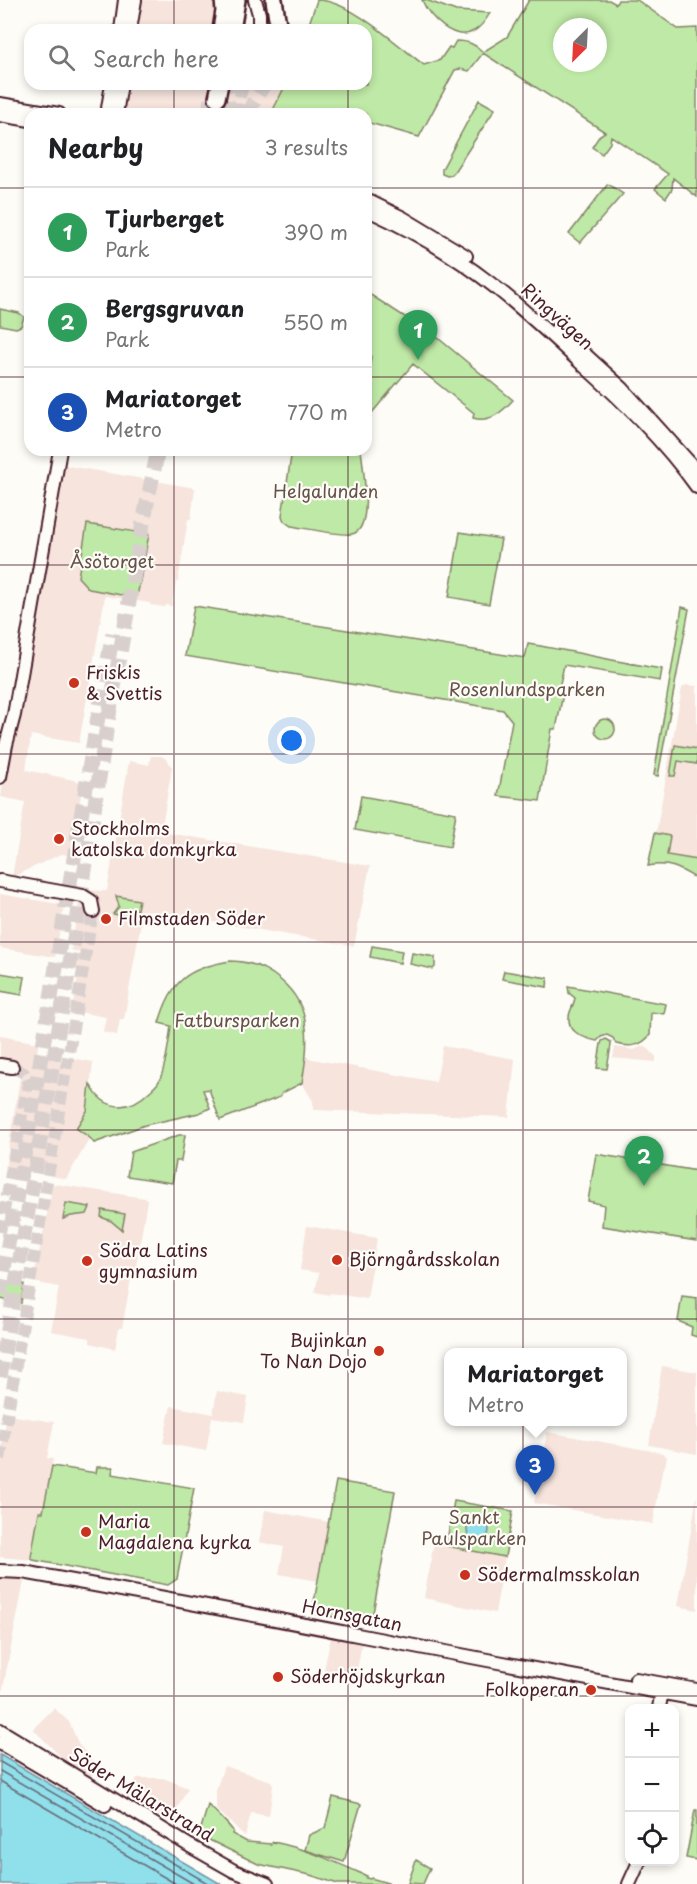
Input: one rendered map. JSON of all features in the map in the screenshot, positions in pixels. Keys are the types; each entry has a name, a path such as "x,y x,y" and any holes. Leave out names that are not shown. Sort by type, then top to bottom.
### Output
{"highway":[{"path":"274,0 278,24"},
{"path":"225,24 238,3"},
{"path":"233,24 238,3"},
{"path":"238,3 240,24"}],"street":[{"path":"122,24 126,0"},
{"path":"131,24 135,0"},
{"path":"262,0 265,24"},
{"path":"238,3 259,14 259,24"},
{"path":"108,108 111,90"},
{"path":"117,108 120,90"},
{"path":"0,104 24,108"},
{"path":"0,115 24,119"},
{"name":"Ringvägen","path":"372,202 388,209 443,241 498,279 610,377 645,412 697,471"},
{"name":"Ringvägen","path":"372,211 440,249 498,289 546,329 666,446 697,487"},
{"path":"0,739 32,574 51,456"},
{"path":"0,777 15,708 59,456"},
{"path":"0,881 89,902"},
{"name":"Hornsgatan","path":"0,1564 662,1688 697,1699"},
{"name":"Hornsgatan","path":"0,1571 23,1572 180,1600 478,1659 662,1688 697,1690"},
{"path":"660,1704 662,1688"},
{"name":"Söder Mälarstrand","path":"0,1730 190,1846 234,1871 267,1884"},
{"name":"Söder Mälarstrand","path":"0,1743 164,1840 244,1884"},
{"path":"629,1884 637,1866"}],"shaded area":[{"path":"139,0 220,0 220,24 135,24"},
{"path":"123,90 209,90 208,97 221,100 224,90 283,90 274,108 119,108"},
{"path":"63,465 195,488 191,519 188,519 172,606 150,605 150,603 105,596 79,743 31,735 26,770 83,782 71,855 61,854 12,877 25,802 1,797 9,747 19,723"},
{"path":"686,685 697,686 697,860 667,855 670,836 656,833 682,688"},
{"path":"151,756 165,758 172,767 161,832 370,866 354,946 143,910 124,1019 120,1019 117,1035 103,1032 106,1017 72,1011 79,970 76,969 79,952 71,950 81,890 107,891 129,761 149,765"},
{"path":"0,894 64,905 55,957 0,948"},
{"path":"0,1036 38,1043 37,1057 63,1061 64,1057 93,1062 87,1111 76,1127 90,1138 66,1179 16,1168 5,1169 21,1072 14,1069 16,1063 0,1060"},
{"path":"645,1045 656,1057 656,1062 613,1058 615,1047 634,1050"},
{"path":"443,1046 515,1059 509,1117 313,1110 313,1101 302,1083 307,1058 436,1082"},
{"name":"Södra Latins gymnasium","path":"55,1184 147,1200 134,1279 131,1279 122,1328 119,1328 115,1349 90,1343 90,1338 51,1331 59,1287 33,1282"},
{"name":"Björngårdsskolan","path":"307,1226 377,1238 367,1299 315,1292 319,1273 300,1270"},
{"path":"662,1366 697,1372 697,1454 649,1445"},
{"path":"217,1391 248,1397 244,1422 212,1417 206,1451 163,1443 171,1406 213,1414"},
{"path":"7,1415 54,1422 47,1458 53,1459 43,1512 39,1512 31,1557 33,1560 0,1557 0,1457"},
{"path":"547,1432 663,1453 667,1457 662,1471 653,1524 534,1503"},
{"path":"697,1496 697,1610 678,1606"},
{"path":"265,1510 329,1522 318,1581 279,1574 284,1547 259,1542"},
{"name":"Södermalmsskolan","path":"434,1542 505,1557 495,1613 424,1598"},
{"path":"0,1573 25,1576 0,1703"},
{"path":"331,1637 362,1643 356,1676 324,1670"},
{"path":"54,1708 69,1722 79,1745 90,1757 92,1765 97,1770 87,1779 33,1729"},
{"path":"224,1766 271,1781 273,1786 269,1816 251,1813 245,1836 216,1809 216,1790"},
{"path":"137,1778 163,1778 188,1788 170,1822 128,1798"}],"green space":[{"path":"317,0 344,7 372,24 309,24"},
{"path":"422,0 456,11 490,13 474,31 458,34 436,20"},
{"path":"529,0 609,0 616,4 618,0 637,0 678,29 697,28 697,197 673,178 672,189 666,198 655,189 668,174 611,136 610,143 602,154 592,147 600,135 605,132 483,53 469,71 455,70 419,137 372,124 372,108 274,108 283,90 372,90 372,24 424,65 440,60 456,41 471,43 483,52 507,37"},
{"path":"479,100 495,109 452,175 442,174 442,169"},
{"path":"608,184 623,194 580,243 569,234"},
{"path":"372,296 438,338 513,400 490,418 473,418 474,413 413,364 372,413"},
{"path":"0,309 19,313 24,317 21,326 16,328 0,325"},
{"name":"Helgalunden","path":"291,456 362,456 366,497 363,522 359,530 352,534 339,534 291,526 284,521 282,516"},
{"name":"Åsötorget","path":"87,524 149,534 138,592 132,597 89,589 78,577"},
{"path":"460,532 501,539 489,604 449,597"},
{"name":"Rosenlundsparken","path":"194,606 525,658 528,644 662,669 660,681 564,665 558,693 563,694 556,729 552,729 540,801 498,796 512,721 503,710 185,656"},
{"path":"682,607 689,609 658,776 654,775"},
{"path":"605,719 612,722 615,729 612,736 605,739 598,736 595,729 598,722"},
{"path":"675,745 697,749 697,764 678,761 675,776 670,776"},
{"path":"361,796 456,813 450,847 355,830"},
{"path":"655,833 670,836 667,855 697,860 697,879 674,867 648,866"},
{"path":"116,896 139,900 135,918 113,914 119,906"},
{"path":"372,946 402,951 400,963 370,957"},
{"path":"412,953 435,957 435,967 433,969 410,964"},
{"name":"Fatbursparken","path":"230,961 244,962 270,972 281,980 298,1002 307,1035 302,1083 282,1093 280,1097 220,1120 209,1089 203,1090 210,1108 199,1113 145,1125 94,1143 76,1128 87,1111 90,1084 102,1100 117,1106 134,1103 150,1091 158,1082 165,1062 171,1026 159,1023 169,996 183,978 192,972"},
{"path":"504,971 548,978 547,987 502,979"},
{"path":"0,973 25,977 22,995 0,991"},
{"path":"568,986 666,1004 664,1014 651,1012 650,1035 639,1044 630,1046 616,1044 613,1038 607,1035 597,1041 592,1040 572,1029 569,1019 575,998 569,993"},
{"path":"606,1039 611,1042 607,1069 597,1068 601,1044"},
{"path":"179,1135 185,1135 181,1161 176,1161 172,1183 127,1176 131,1152"},
{"path":"596,1154 697,1171 697,1241 602,1226 604,1205 588,1201"},
{"path":"66,1203 90,1207 87,1214 63,1219"},
{"path":"102,1210 125,1214 122,1230 111,1221 101,1217"},
{"path":"0,1280 24,1284 21,1303 0,1299"},
{"path":"682,1296 697,1298 697,1337 691,1335 692,1327 678,1321"},
{"path":"52,1466 96,1473 97,1467 113,1467 112,1474 194,1488 177,1579 168,1585 33,1560 31,1557 39,1512 43,1512"},
{"path":"336,1481 395,1491 371,1624 312,1613"},
{"name":"Sankt Paulsparken","path":"454,1501 513,1511 505,1557 446,1546"},
{"path":"333,1797 361,1804 344,1862 305,1850 309,1835 325,1828"},
{"path":"208,1805 233,1831 232,1834 247,1842 271,1844 273,1842 297,1848 367,1876 366,1878 391,1884 338,1884 310,1875 258,1864 199,1835"},
{"path":"695,1810 697,1810 697,1860 686,1858"},
{"path":"416,1860 430,1868 423,1884 408,1883"}],"water":[{"path":"474,1519 482,1519 489,1526 489,1534 482,1541 474,1541 467,1534 467,1526"},
{"path":"0,1755 221,1884 0,1884"}],"tunnel":[{"path":"226,108 230,90"},
{"path":"236,108 242,90"},
{"path":"250,108 261,90"},
{"path":"210,108 211,97"},
{"path":"0,1377 79,909 106,732 157,456"},
{"path":"0,1294 113,633"},
{"path":"0,1459 93,911"},
{"path":"0,1232 28,1083 24,1073 12,1067"}],"place":[{"name":"Tjurberget","path":"418,360"},
{"name":"Friskis & Svettis","path":"74,683"},
{"name":"Stockholms katolska domkyrka","path":"59,839"},
{"name":"Filmstaden Söder","path":"106,919"},
{"name":"Bergsgruvan","path":"644,1186"},
{"name":"Björngårdsskolan","path":"337,1260"},
{"name":"Södra Latins gymnasium","path":"87,1261"},
{"name":"Bujinkan To Nan Dojo","path":"379,1351"},
{"name":"Mariatorget","path":"535,1495"},
{"name":"Maria Magdalena kyrka","path":"86,1532"},
{"name":"Södermalmsskolan","path":"465,1575"},
{"name":"Söderhöjdskyrkan","path":"278,1677"},
{"name":"Folkoperan","path":"591,1690"}]}
